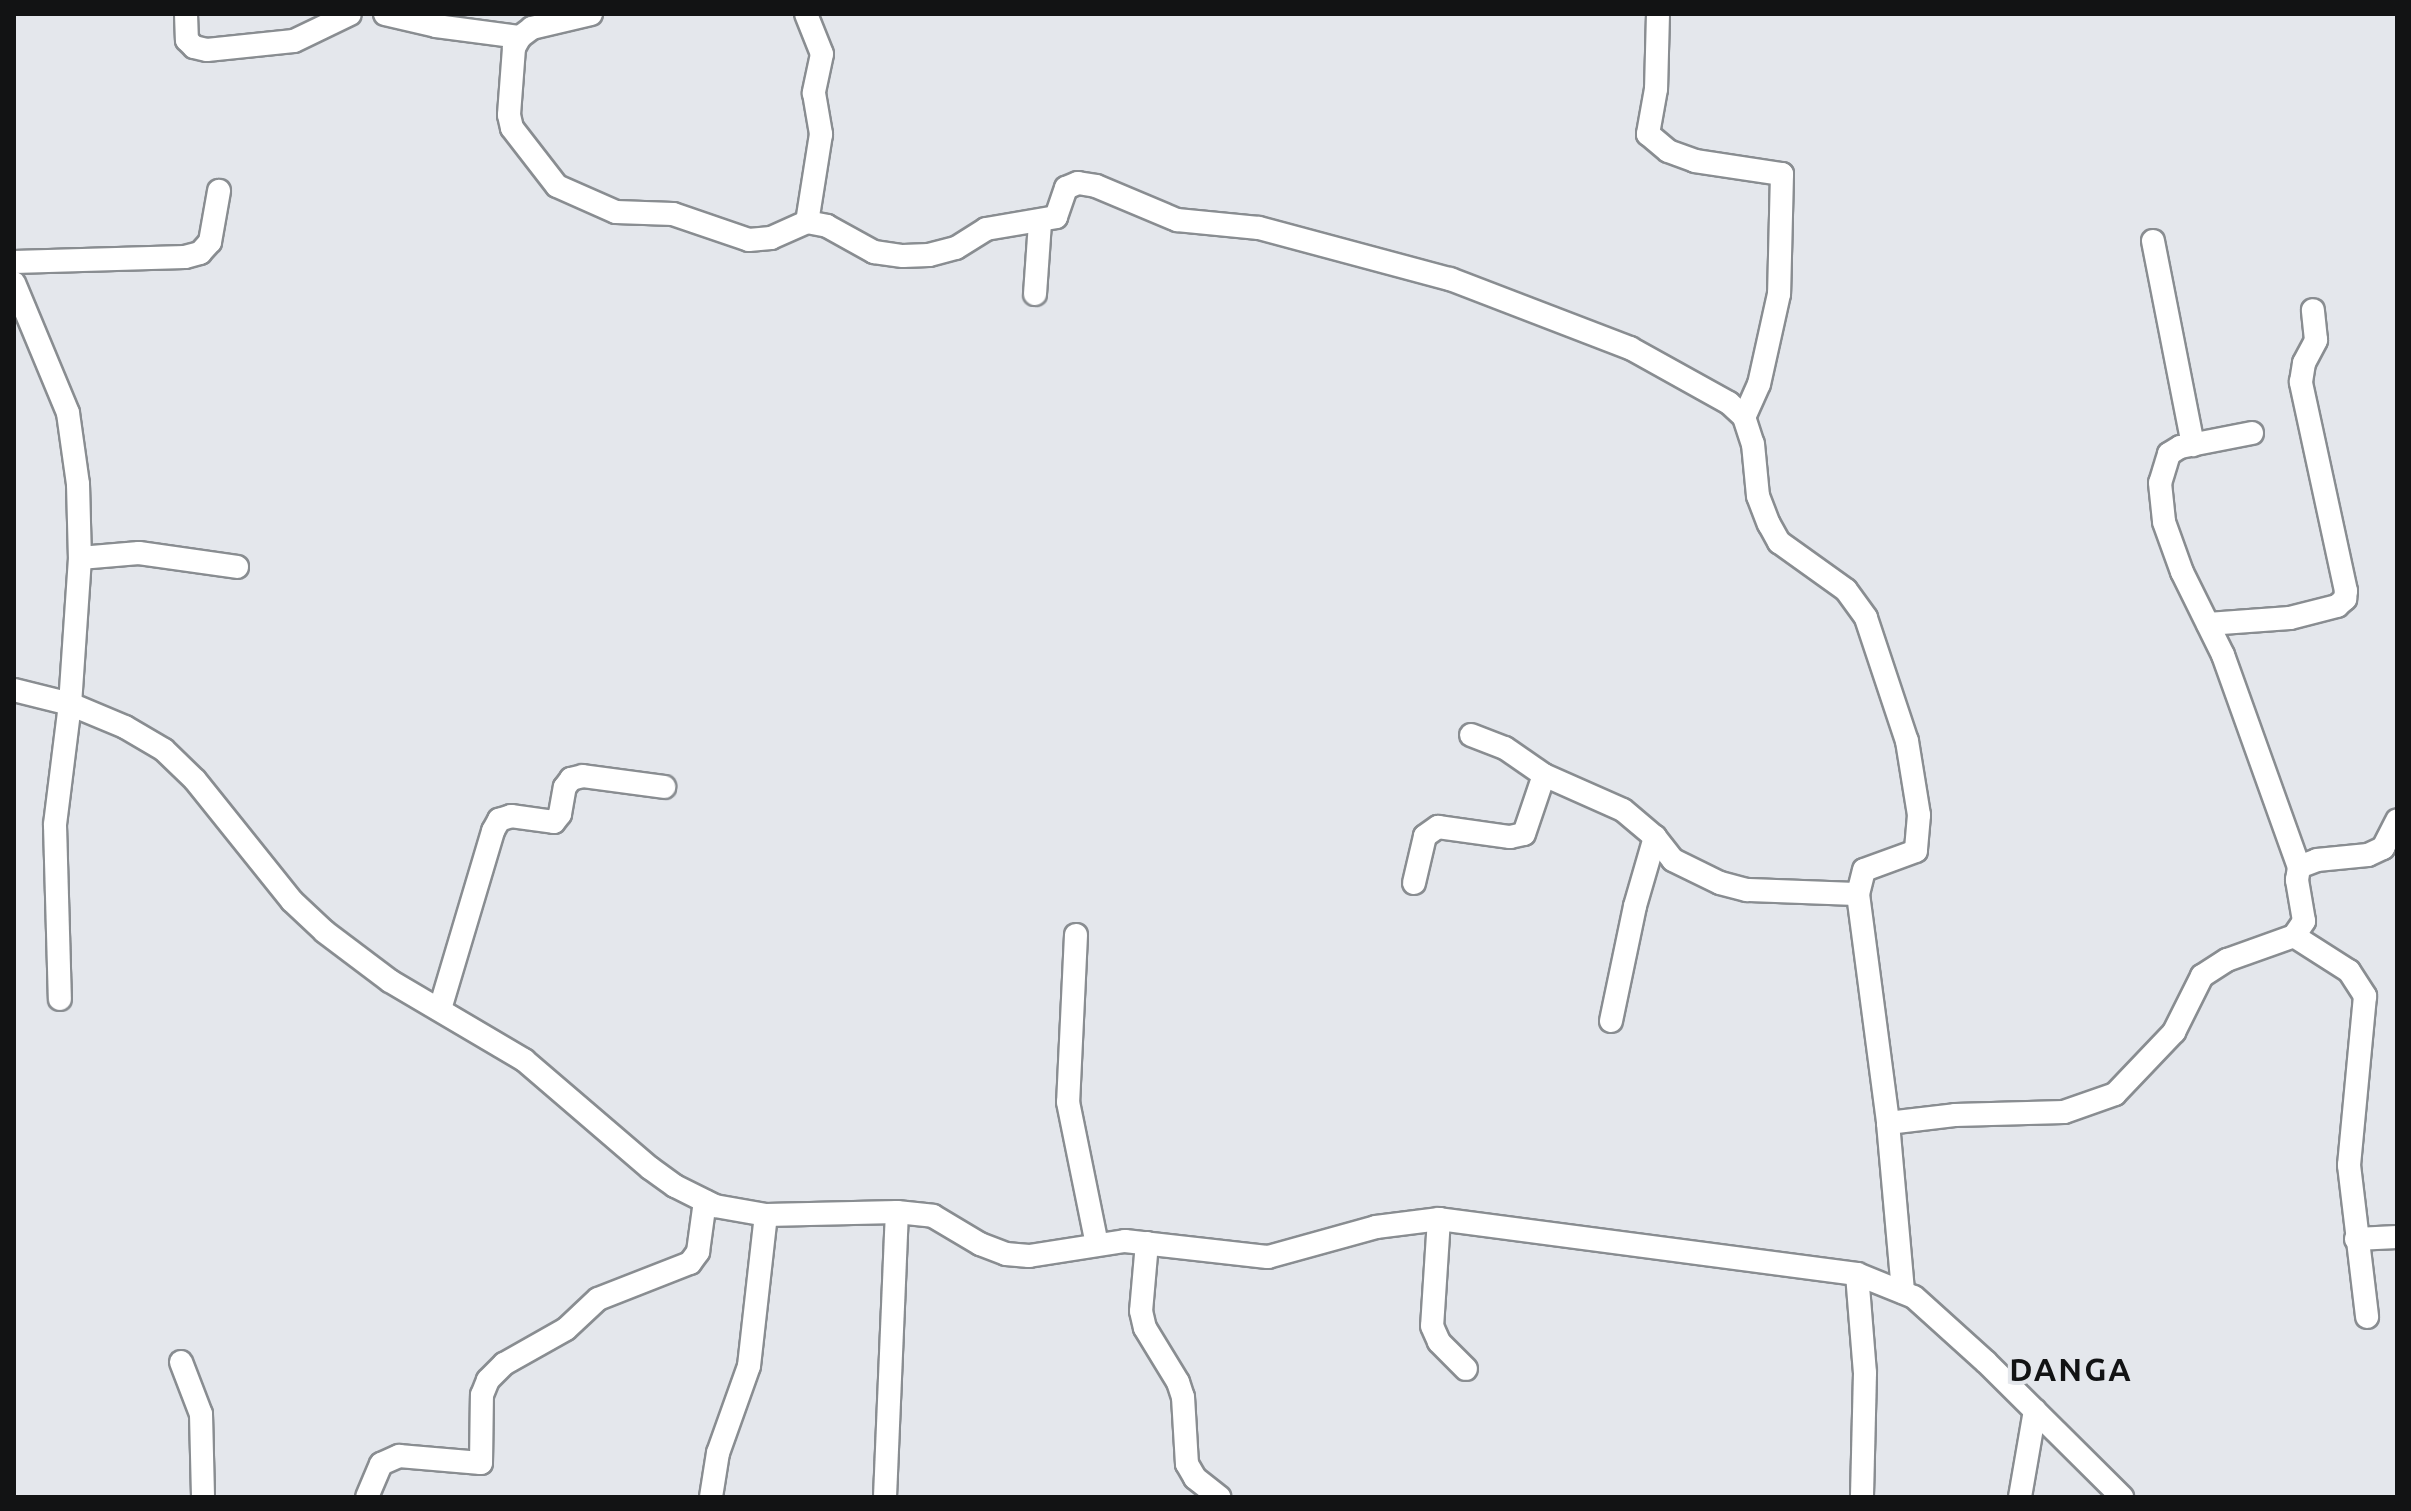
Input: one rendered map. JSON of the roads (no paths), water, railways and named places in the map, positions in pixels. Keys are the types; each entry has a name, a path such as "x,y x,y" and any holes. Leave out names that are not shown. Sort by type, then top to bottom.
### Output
{"street":[{"path":"186,14 187,40 194,47 207,50 294,41 350,14"},
{"path":"385,14 464,22 520,37"},
{"path":"591,14 532,28 520,37 514,48 509,115 512,128 557,186 616,212 673,214 749,240 771,238 807,222 827,226 874,252 903,256 956,248 986,229 1004,224 1040,222 1056,217 1066,188 1078,183 1096,186 1177,220 1259,228 1450,279 1630,348 1729,403 1744,417 1753,444 1758,496 1769,524 1779,542 1846,590 1866,618 1907,741 1919,815 1916,851 1864,870 1858,894 1888,1123 1903,1292"},
{"path":"806,14 822,54 814,93 821,134 807,222"},
{"path":"1658,14 1656,89 1648,134 1668,151 1695,161 1782,174 1779,294 1759,384 1744,417"},
{"path":"14,262 185,257 200,253 210,242 219,191"},
{"path":"1035,294 1040,222"},
{"path":"2153,241 2193,445"},
{"path":"14,283 68,413 78,484 80,558 70,704 55,825 60,999"},
{"path":"2208,624 2290,618 2337,606 2345,599 2346,591 2301,382 2304,363 2316,340 2313,310"},
{"path":"1888,1123 1955,1115 2064,1112 2100,1102 2115,1094 2174,1032 2202,976 2227,960 2294,936 2304,921 2297,880 2299,867 2228,669 2182,572 2164,522 2160,483 2169,454 2193,445 2252,433"},
{"path":"80,558 139,553 237,567"},
{"path":"14,690 70,704 125,727 164,750 195,780 292,901 359,959 537,1069 650,1168 705,1201 766,1215 897,1212 933,1216 980,1244 1006,1254 1051,1255 1097,1244 1147,1243 1243,1257 1268,1257 1376,1227 1439,1219 1857,1274 1914,1297 2035,1410 2122,1497"},
{"path":"1471,735 1505,748 1544,775 1623,810 1655,837 1673,860 1720,883 1747,890 1858,894"},
{"path":"1414,883 1425,836 1438,827 1510,837 1524,834 1544,775"},
{"path":"440,1009 493,831 499,820 511,816 554,822 560,814 565,787 571,779 583,776 664,787"},
{"path":"2299,867 2317,860 2368,855 2383,848 2397,820"},
{"path":"1611,1021 1635,906 1655,837"},
{"path":"1076,935 1068,1102 1097,1244"},
{"path":"2294,936 2349,971 2365,996 2349,1165 2367,1317"},
{"path":"367,1497 381,1464 399,1456 481,1463 482,1395 488,1380 504,1364 566,1329 598,1299 690,1263 698,1252 705,1201"},
{"path":"885,1497 897,1212"},
{"path":"711,1497 718,1453 749,1366 766,1215"},
{"path":"1439,1219 1432,1326 1439,1342 1466,1369"},
{"path":"2356,1239 2397,1237"},
{"path":"1147,1243 1141,1311 1145,1328 1178,1382 1183,1397 1187,1464 1195,1478 1219,1497"},
{"path":"1857,1274 1865,1373 1862,1497"},
{"path":"181,1362 201,1414 203,1497"},
{"path":"2020,1497 2035,1410"}],"district":[{"name":"DANGA","path":"2071,1369"}]}
